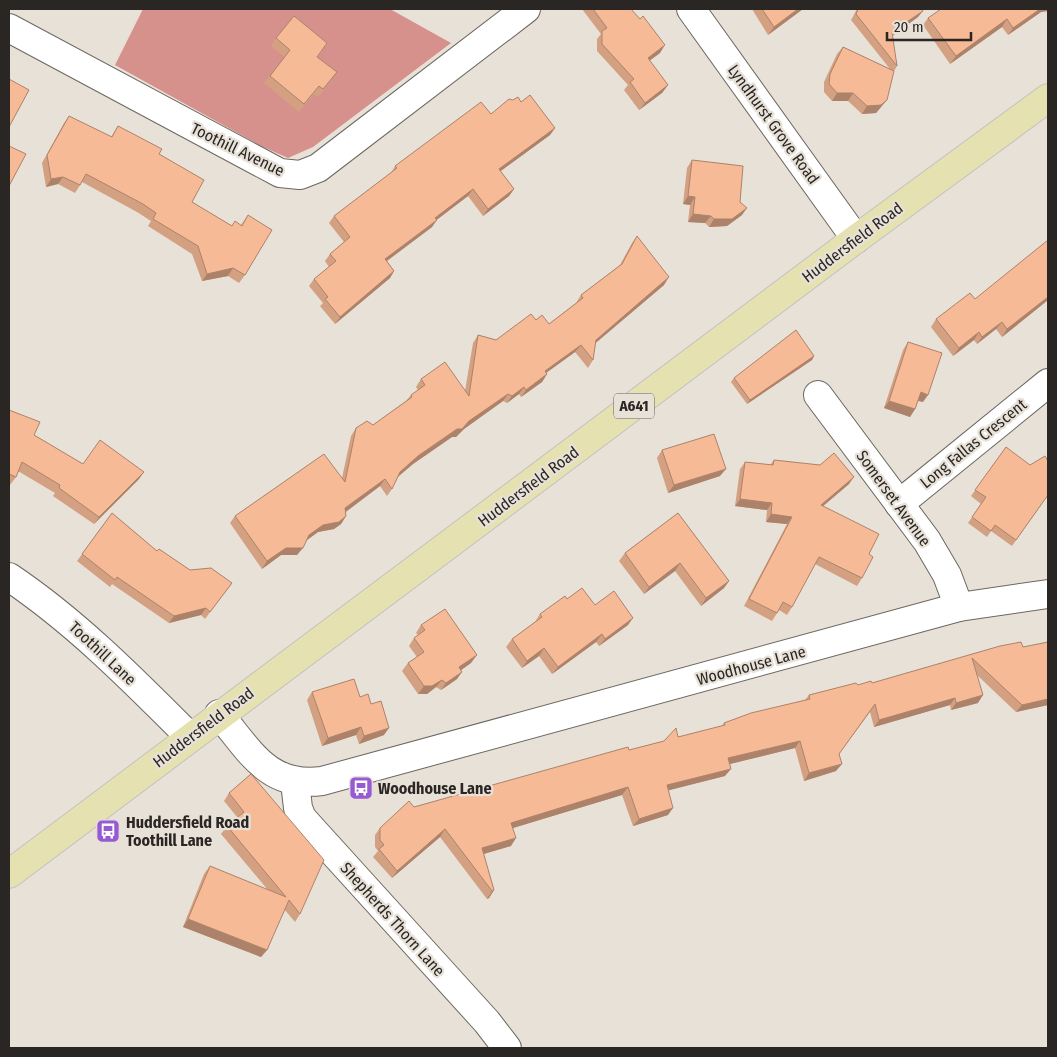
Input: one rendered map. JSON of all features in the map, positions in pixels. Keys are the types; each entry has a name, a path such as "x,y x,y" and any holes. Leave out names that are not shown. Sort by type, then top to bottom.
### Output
{"main road":[{"name":"Huddersfield Road","path":"9,874 219,714 447,548 856,239 1048,98"}],"street":[{"name":"Toothill Avenue","path":"9,28 280,174 292,175 318,168 526,9"},
{"name":"Lyndhurst Grove Road","path":"692,9 856,239"},
{"name":"Long Fallas Crescent","path":"898,504 1048,382"},
{"name":"Somerset Avenue","path":"818,394 935,554 947,575 959,607"},
{"name":"Toothill Lane","path":"9,577 65,618 133,680 190,737"},
{"name":"Woodhouse Lane","path":"219,714 272,773 296,782 332,779 959,607 1048,594"},
{"name":"Shepherds Thorn Lane","path":"296,782 298,808 302,818 487,1022 507,1048"}],"shaded area":[{"path":"143,9 390,9 451,43 313,147 288,158 261,146 115,65","holes":["322,51 311,64 318,96 314,93 299,111 285,58"]}],"building":[{"path":"593,9 631,9 640,19 643,16 665,45 648,58 668,85 645,103 630,82 634,79 602,44 602,31 607,28"},
{"path":"762,9 798,9 774,27"},
{"path":"858,9 922,9 923,11 892,32 897,66 856,14"},
{"path":"941,9 1040,9 1013,28 1007,19 956,56 928,18"},
{"path":"294,16 327,43 317,57 337,72 323,89 319,86 304,104 270,76 290,50 276,38"},
{"path":"843,47 894,71 887,100 881,105 867,106 853,93 837,93 829,84 830,74"},
{"path":"9,79 29,90 9,127"},
{"path":"530,95 555,128 499,169 514,189 488,209 473,189 435,218 437,220 385,259 394,271 340,317 325,299 328,297 314,279 336,261 330,254 350,237 334,216 397,168 395,166 481,102 491,114 509,99 513,100 518,97 521,102"},
{"path":"69,116 112,137 118,126 162,149 159,154 204,180 192,202 232,226 235,221 242,226 248,215 272,230 245,275 233,268 207,274 198,246 153,219 156,213 143,204 86,174 80,185 63,177 51,179 47,155"},
{"path":"9,146 26,154 9,186"},
{"path":"692,160 743,166 740,202 747,208 732,219 714,219 711,216 693,214 695,197 688,196"},
{"path":"637,236 669,277 596,340 593,360 581,345 545,371 547,374 526,390 524,387 512,396 508,394 469,421 462,429 457,429 418,456 400,472 392,489 385,479 345,508 346,516 339,522 323,525 309,535 303,548 286,548 267,561 235,516 324,454 345,482 356,428 367,421 373,425 412,397 411,395 425,385 421,379 445,362 469,396 478,335 496,340 531,314 536,320 542,315 549,324 583,298 581,295 622,264"},
{"path":"1048,240 1048,297 1007,329 1002,322 982,337 979,332 959,348 936,319 970,293 975,299"},
{"path":"796,330 814,356 750,400 734,378"},
{"path":"908,342 942,353 928,395 921,392 915,409 889,401"},
{"path":"9,410 40,422 34,435 83,464 100,440 144,472 99,517 59,488 60,485 22,462 16,477 9,474"},
{"path":"714,434 726,469 674,485 662,450"},
{"path":"1006,447 1030,465 1045,456 1048,461 1048,495 1016,540 995,525 991,531 972,517 986,497 975,490"},
{"path":"834,453 854,477 821,505 879,534 869,554 873,557 862,578 819,557 792,607 783,602 777,613 749,599 792,517 771,514 772,503 740,499 745,462 773,465 774,460 820,465"},
{"path":"112,513 157,551 159,549 190,570 211,568 232,583 210,612 206,608 174,616 117,577 115,580 82,554"},
{"path":"678,513 729,581 706,598 680,563 649,587 625,553"},
{"path":"582,588 595,605 614,591 633,618 605,639 602,634 558,667 544,648 527,661 512,639 542,617 540,614 565,596 567,599"},
{"path":"445,609 477,655 459,667 462,672 446,683 442,680 432,686 424,686 408,663 424,652 414,638 425,630 421,625"},
{"path":"1021,642 1023,647 1048,642 1048,699 1022,705 972,658 983,695 956,703 955,698 879,720 875,704 839,754 842,764 809,773 800,741 728,758 731,769 667,785 673,808 639,819 628,787 511,823 516,838 482,848 494,890 492,891 445,829 397,871 379,849 384,845 380,840 380,828 409,801 414,807 628,747 629,750 664,741 676,728 678,737 725,725 724,723 751,713 810,699 809,695 856,683 858,685 871,681 872,683 1000,646"},
{"path":"354,679 360,697 368,694 371,704 381,701 389,728 364,736 361,727 328,738 312,692"},
{"path":"251,774 324,860 300,914 289,900 267,950 188,919 210,866 286,897 227,826 244,812 229,793"}],"place":[{"name":"Woodhouse Lane","path":"361,788"},
{"name":"Huddersfield Road Toothill Lane","path":"108,831"}]}
